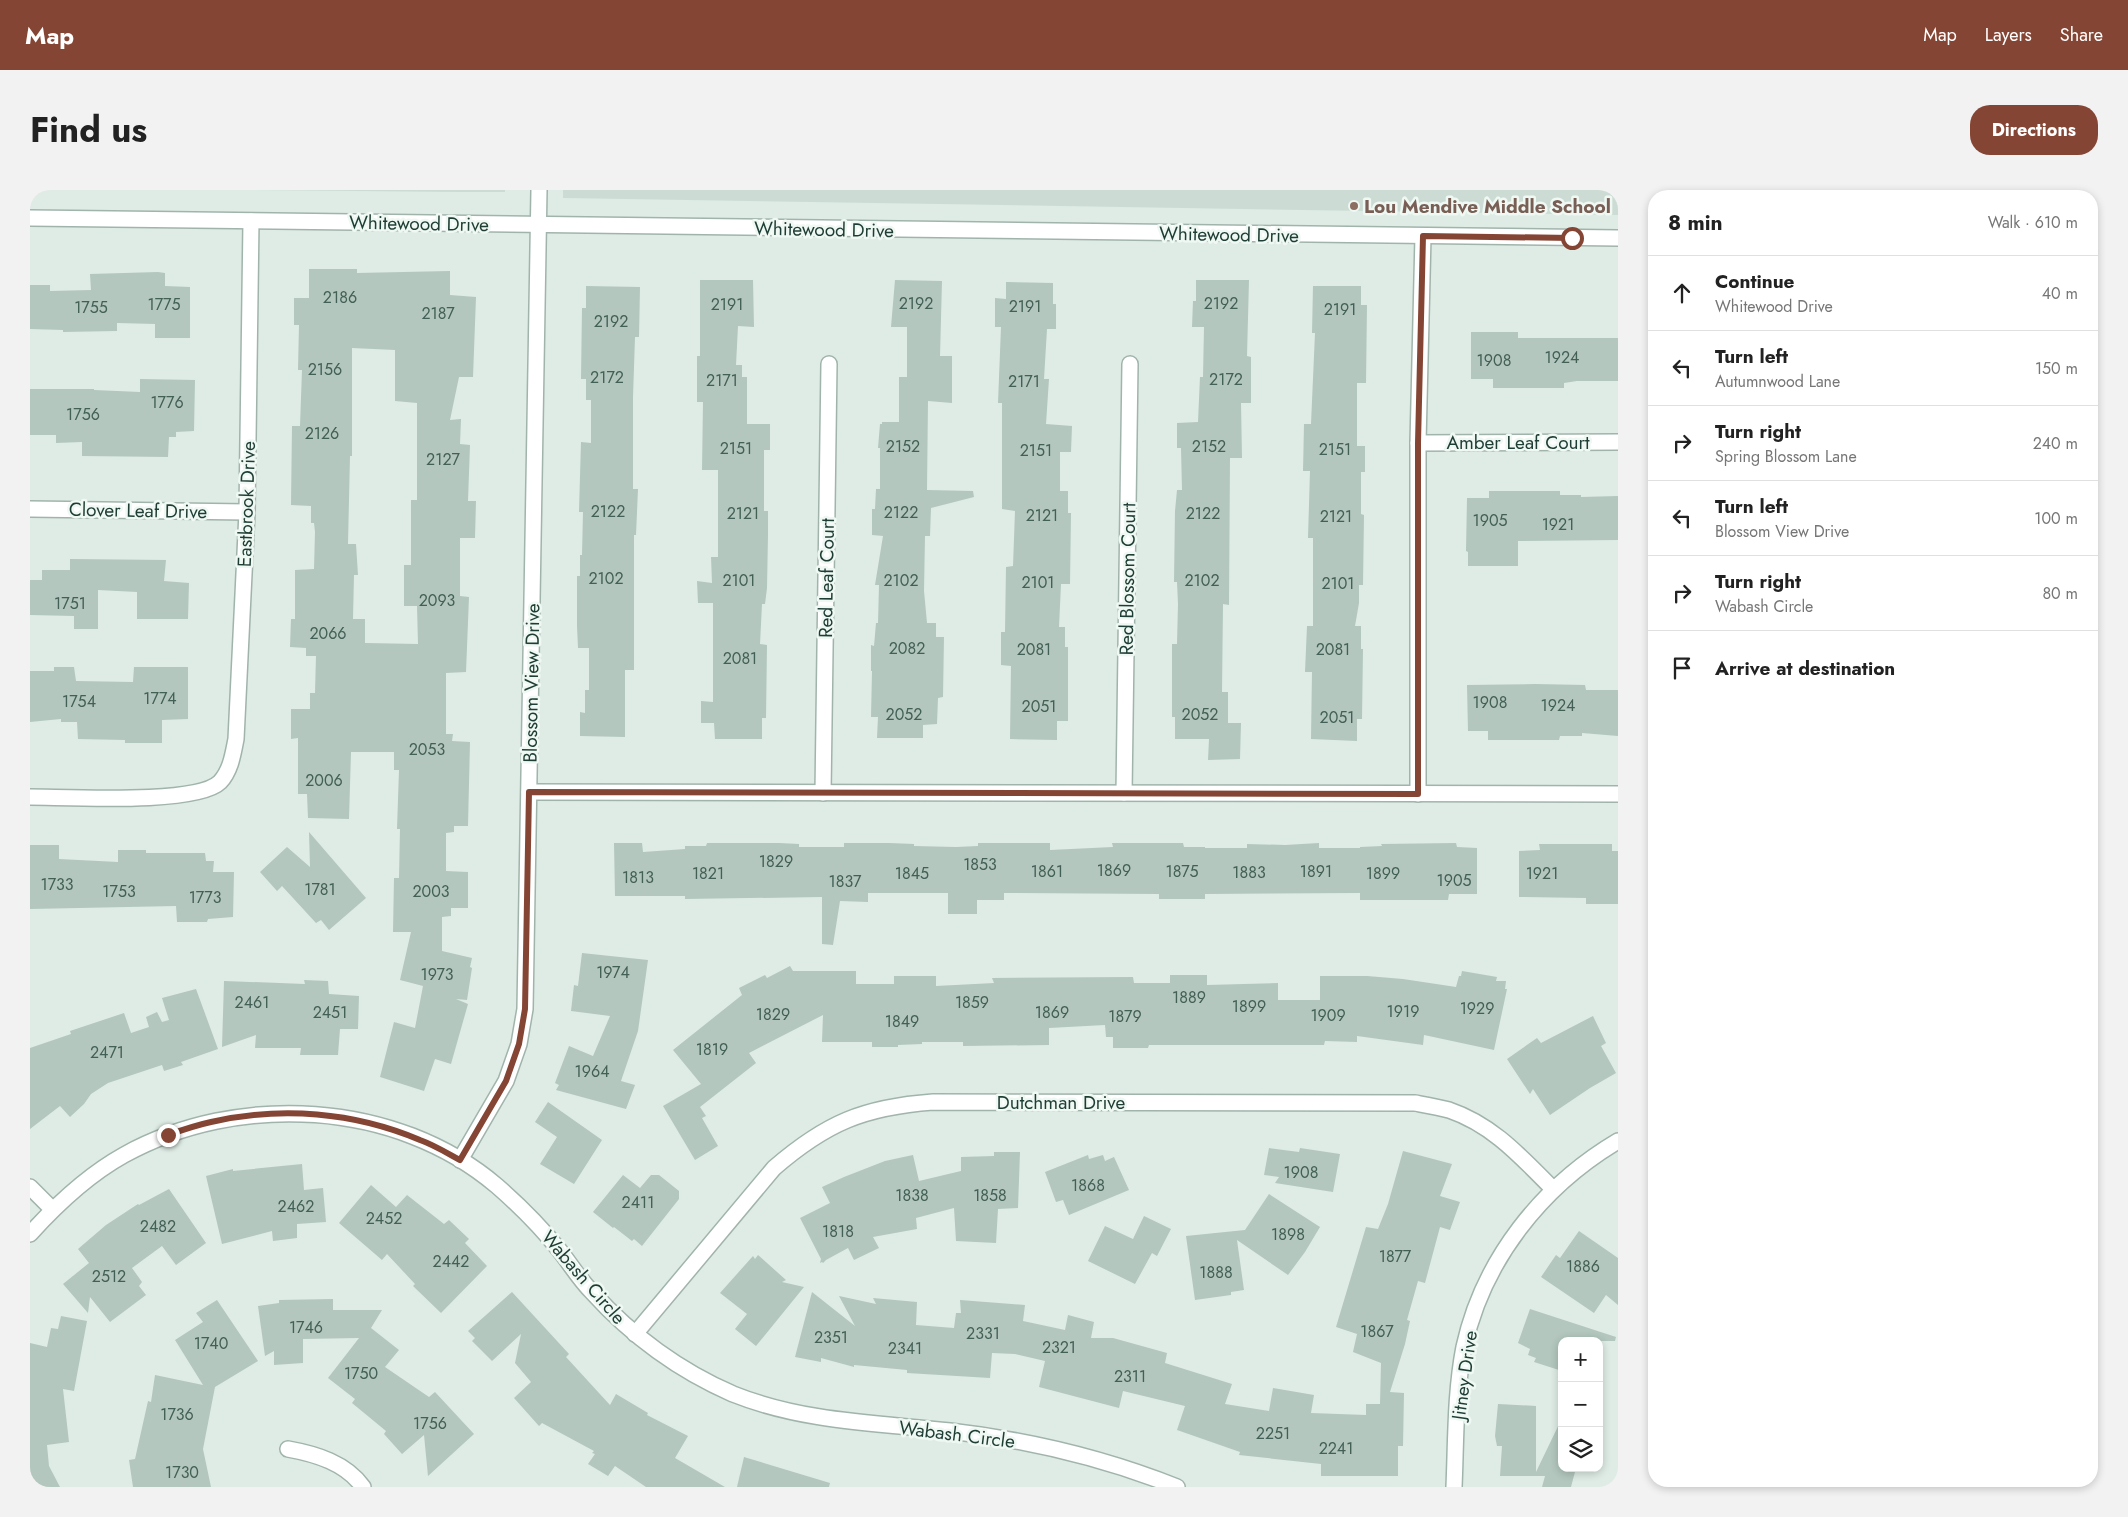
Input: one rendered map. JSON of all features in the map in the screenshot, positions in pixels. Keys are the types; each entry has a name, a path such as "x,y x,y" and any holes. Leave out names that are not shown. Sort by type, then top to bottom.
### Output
{"street":[{"name":"Blossom View Drive","path":"460,1160 506,1081 519,1044 525,1009 539,190"},
{"name":"Whitewood Drive","path":"30,218 1618,238"},
{"name":"Eastbrook Drive","path":"30,797 166,797 203,791 219,782 231,764 236,739 247,512 251,221"},
{"path":"1418,794 1418,443 1423,236"},
{"name":"Red Leaf Court","path":"823,793 829,364"},
{"name":"Red Blossom Court","path":"1124,793 1130,364"},
{"name":"Amber Leaf Court","path":"1418,443 1618,442"},
{"name":"Clover Leaf Drive","path":"30,509 247,512"},
{"path":"529,792 1618,794"},
{"name":"Dutchman Drive","path":"635,1334 774,1168 799,1146 830,1127 866,1112 899,1104 933,1102 1415,1103 1448,1110 1480,1123 1504,1141 1553,1189"},
{"name":"Wabash Circle","path":"30,1234 52,1209 84,1182 124,1155 168,1135 210,1122 248,1115 289,1113 334,1116 378,1125 420,1140 460,1160 494,1184 532,1217 590,1290 635,1334 688,1371 733,1394 779,1409 823,1419 1010,1440 1077,1454 1144,1474 1177,1487"},
{"name":"Jitney Drive","path":"1454,1487 1457,1396 1464,1347 1478,1302 1497,1261 1523,1222 1553,1189 1592,1156 1618,1141"},
{"path":"30,1187 52,1209"},
{"path":"288,1449 311,1453 337,1465 363,1487"}],"shaded area":[{"path":"251,190 505,190 505,192 457,192"},
{"name":"Lou Mendive Middle School","path":"563,190 1618,190 1618,215 563,198"}],"building":[{"path":"309,269 357,269 357,273 450,271 450,295 476,297 473,377 459,377 450,420 461,419 460,444 470,445 468,501 476,501 475,538 460,538 460,596 469,597 466,672 446,673 446,734 453,734 452,741 470,742 468,826 454,826 454,832 446,833 446,871 468,872 468,908 451,908 451,916 442,917 442,951 472,958 470,967 472,968 467,1000 456,999 468,1004 451,1064 435,1059 424,1091 380,1077 394,1022 415,1028 423,986 400,980 411,932 393,932 394,878 399,878 400,829 397,829 399,770 394,770 394,752 351,752 349,819 308,818 307,794 298,794 298,738 291,739 291,709 310,709 310,693 315,693 316,656 306,656 306,648 290,647 291,619 295,619 295,570 314,569 315,532 314,523 311,523 311,506 291,505 292,426 300,426 302,370 298,370 299,325 294,325 294,298 309,298","holes":["352,348 395,350 395,401 417,403 417,500 411,500 411,565 404,565 404,606 417,606 418,644 365,643 365,619 353,619 354,575 358,575 356,544 348,544 350,456 352,456"]},
{"path":"165,273 165,286 190,287 190,338 155,338 155,324 117,323 117,331 63,332 63,330 30,329 30,285 50,285 50,291 91,290 90,274"},
{"path":"700,280 753,280 754,327 738,326 736,365 742,365 742,377 747,377 747,424 770,424 770,450 764,450 764,511 768,511 768,535 767,588 765,604 762,604 760,644 767,645 766,718 762,718 762,739 715,739 714,723 701,723 701,701 713,702 713,603 698,603 697,581 712,583 711,557 718,557 718,470 702,470 703,402 697,402 697,356 700,356"},
{"path":"895,280 942,281 940,356 952,356 952,403 928,401 927,490 973,491 974,497 931,508 930,536 925,536 924,591 927,623 936,623 936,637 944,637 943,697 938,698 937,724 923,725 923,738 877,738 878,717 871,717 871,645 874,646 876,623 878,623 879,585 875,585 883,536 872,535 872,509 875,509 876,489 880,489 880,448 878,448 880,424 882,422 899,422 899,377 907,377 907,327 891,327"},
{"path":"1196,280 1249,280 1247,356 1251,357 1251,403 1241,403 1242,458 1230,458 1229,605 1223,604 1222,692 1228,692 1228,723 1241,723 1240,759 1208,760 1209,739 1175,739 1175,717 1172,717 1172,644 1177,644 1178,604 1177,582 1174,582 1175,511 1177,490 1182,490 1181,448 1177,448 1177,423 1198,422 1200,377 1203,377 1204,327 1192,327 1193,301 1196,301"},
{"path":"1006,282 1053,283 1053,304 1056,304 1056,329 1047,329 1044,379 1049,379 1046,424 1072,426 1071,452 1060,452 1060,491 1068,491 1068,513 1071,513 1070,584 1061,584 1059,627 1065,627 1065,647 1068,647 1068,721 1057,721 1057,740 1010,739 1011,666 1001,665 1001,632 1005,632 1006,567 1013,566 1015,511 1002,509 1002,403 998,403 1001,327 995,327 995,298 1006,299"},
{"path":"586,286 640,287 639,337 635,337 633,397 633,489 638,489 636,535 634,535 634,670 625,670 625,737 580,736 580,712 585,713 585,690 589,690 589,648 578,648 577,626 577,576 580,576 580,555 582,555 583,512 579,512 581,442 591,443 591,400 586,400 586,379 581,379 582,308 586,308"},
{"path":"1313,286 1361,286 1361,305 1367,305 1366,383 1357,383 1357,446 1365,446 1365,472 1361,472 1361,514 1364,515 1363,585 1359,585 1359,603 1355,626 1361,626 1361,649 1363,649 1362,719 1357,719 1357,741 1311,739 1312,672 1305,672 1307,626 1313,626 1313,538 1308,538 1310,471 1303,471 1304,424 1311,424 1315,333 1312,333"},
{"path":"1471,332 1518,332 1518,338 1618,338 1618,381 1577,381 1564,383 1564,388 1493,388 1493,379 1471,379"},
{"path":"140,379 195,380 194,431 176,432 176,437 169,437 168,457 82,456 82,442 56,443 56,435 30,435 30,389 94,389 140,392"},
{"path":"1489,491 1560,491 1560,495 1581,495 1581,497 1618,496 1618,540 1518,541 1518,566 1468,566 1468,552 1466,551 1467,498 1489,498"},
{"path":"70,559 166,560 164,581 189,583 188,619 137,619 137,592 98,590 98,629 74,629 74,616 30,615 30,580 42,580 42,570 70,570"},
{"path":"54,667 74,667 76,681 133,682 134,667 188,667 188,719 162,720 162,743 125,743 125,740 78,739 77,722 61,722 61,719 30,722 30,671 54,671"},
{"path":"1467,685 1585,685 1586,690 1618,690 1618,736 1582,733 1582,736 1560,736 1559,740 1488,740 1488,731 1468,731"},
{"path":"309,832 366,898 329,930 321,920 316,923 282,886 277,891 260,872 287,847 310,867"},
{"path":"614,843 642,843 643,852 685,849 685,846 706,846 707,843 779,843 799,844 799,847 844,847 844,843 889,843 914,844 914,846 956,847 978,846 978,843 1050,843 1050,850 1113,847 1112,843 1183,843 1184,847 1247,848 1247,844 1285,845 1319,843 1319,848 1360,848 1382,846 1381,844 1456,843 1457,847 1477,848 1477,894 1449,894 1448,900 1360,900 1360,893 1205,894 1205,899 1159,899 1159,894 1004,893 1004,900 977,900 977,914 948,914 948,893 868,893 868,902 840,901 833,945 822,944 822,897 685,899 685,896 615,896"},
{"path":"1539,844 1612,844 1612,851 1618,851 1618,904 1586,904 1586,898 1519,897 1519,851 1540,850"},
{"path":"30,845 59,845 59,859 118,862 118,850 146,850 146,853 205,853 206,861 214,861 213,872 234,872 233,917 208,919 207,922 177,922 176,906 30,909"},
{"path":"582,953 648,960 638,1031 621,1081 635,1085 626,1109 556,1090 559,1085 555,1083 569,1046 593,1056 610,1016 571,1011 574,985 578,986"},
{"path":"790,966 793,971 856,971 856,984 894,984 894,976 936,976 936,986 994,983 992,978 1133,977 1134,983 1170,983 1170,975 1207,975 1207,985 1278,983 1278,1000 1320,1000 1320,976 1367,976 1456,987 1462,971 1497,977 1496,981 1506,981 1505,989 1507,989 1494,1050 1424,1035 1423,1045 1357,1036 1357,1042 1325,1041 1324,1045 1149,1045 1148,1048 1113,1048 1113,1037 1106,1037 1105,1025 1049,1028 1049,1045 963,1046 963,1042 922,1042 922,1044 898,1045 898,1047 872,1047 872,1042 822,1042 823,1015 749,1053 756,1063 700,1107 706,1116 702,1118 718,1146 695,1160 663,1106 701,1084 673,1050 742,995 739,988 765,975 767,978"},
{"path":"304,980 328,981 329,994 359,996 358,1029 340,1029 338,1055 300,1055 301,1048 255,1048 256,1035 222,1047 224,981 305,984"},
{"path":"196,989 218,1049 181,1062 183,1065 164,1071 162,1065 108,1083 91,1094 84,1104 70,1117 60,1106 30,1129 30,1048 71,1034 70,1031 124,1013 131,1033 149,1027 146,1017 157,1012 162,1022 169,1020 162,998"},
{"path":"1593,1016 1606,1043 1601,1046 1616,1073 1550,1115 1533,1089 1530,1094 1507,1059 1537,1038 1541,1043"},
{"path":"548,1102 602,1140 574,1184 540,1164 557,1137 535,1122"},
{"path":"1269,1148 1299,1152 1300,1148 1340,1154 1333,1192 1275,1183 1279,1177 1264,1175"},
{"path":"1403,1151 1452,1164 1440,1196 1460,1202 1450,1230 1440,1227 1425,1283 1418,1281 1407,1320 1410,1321 1405,1344 1390,1392 1404,1393 1403,1446 1398,1446 1398,1476 1321,1476 1321,1464 1239,1455 1240,1452 1177,1430 1185,1406 1123,1391 1119,1408 1039,1387 1045,1361 1015,1354 992,1353 990,1378 907,1373 907,1370 854,1365 854,1367 821,1358 821,1362 795,1357 812,1292 855,1326 839,1296 876,1304 873,1298 917,1302 916,1325 954,1328 956,1313 961,1313 960,1300 1025,1305 1023,1321 1065,1330 1068,1315 1094,1322 1091,1338 1113,1338 1167,1353 1165,1363 1232,1384 1225,1404 1269,1411 1273,1388 1314,1395 1311,1413 1366,1415 1366,1404 1380,1404 1381,1363 1353,1352 1357,1334 1336,1327 1366,1227 1378,1229 1388,1204"},
{"path":"994,1152 1020,1152 1018,1208 998,1209 996,1243 956,1241 954,1208 916,1218 917,1229 873,1237 879,1248 854,1260 848,1248 820,1263 821,1259 800,1218 830,1203 822,1187 885,1161 913,1155 919,1181 961,1171 961,1157 994,1156"},
{"path":"1088,1155 1089,1159 1103,1155 1105,1161 1114,1157 1129,1190 1069,1215 1063,1200 1056,1202 1045,1172"},
{"path":"302,1164 304,1190 323,1188 326,1222 297,1224 297,1238 273,1241 272,1231 222,1244 206,1176 233,1169 233,1171"},
{"path":"623,1175 640,1188 651,1175 659,1175 679,1191 679,1199 642,1246 634,1239 632,1241 613,1228 593,1212"},
{"path":"371,1185 396,1207 407,1195 444,1224 449,1220 469,1239 465,1243 487,1266 441,1313 413,1286 415,1284 387,1254 382,1260 339,1223"},
{"path":"169,1189 206,1243 176,1265 162,1246 132,1268 142,1282 139,1286 146,1295 110,1322 90,1297 88,1313 63,1284 89,1263 78,1249 106,1225 138,1204"},
{"path":"1269,1194 1320,1227 1305,1252 1288,1275 1237,1240 1244,1290 1231,1292 1231,1295 1195,1300 1186,1236 1245,1230"},
{"path":"1144,1216 1171,1229 1157,1256 1152,1253 1135,1284 1088,1261 1105,1226 1133,1239"},
{"path":"1579,1231 1618,1258 1618,1305 1606,1295 1594,1313 1541,1277 1556,1255 1560,1258"},
{"path":"758,1255 786,1280 782,1282 804,1287 756,1346 735,1329 747,1314 720,1293 753,1256 755,1259"},
{"path":"512,1292 569,1354 566,1357 610,1405 616,1394 648,1413 647,1415 688,1436 675,1458 725,1487 646,1487 615,1466 608,1476 588,1464 595,1454 592,1453 594,1451 542,1423 539,1426 514,1398 531,1382 515,1363 521,1334 492,1361 472,1341 475,1338 468,1331"},
{"path":"333,1299 333,1310 382,1310 371,1328 399,1350 385,1367 429,1397 435,1392 474,1434 428,1476 424,1435 402,1454 384,1434 386,1431 352,1403 355,1399 328,1378 359,1338 303,1339 303,1363 274,1365 274,1351 265,1356 258,1306 279,1303 279,1300"},
{"path":"217,1300 258,1361 215,1387 203,1449 211,1487 133,1487 129,1460 135,1459 148,1401 151,1402 155,1375 203,1385 175,1340 203,1322 196,1313"},
{"path":"1530,1309 1616,1337 1615,1341 1603,1341 1603,1337 1558,1337 1558,1370 1534,1362 1536,1358 1528,1355 1530,1349 1518,1343"},
{"path":"61,1316 87,1321 74,1391 63,1389 69,1442 47,1445 49,1466 60,1487 30,1487 30,1343 47,1347 51,1328 58,1329"},
{"path":"1498,1404 1536,1406 1536,1472 1558,1426 1558,1472 1575,1472 1571,1487 1542,1487 1545,1476 1500,1476 1502,1446 1497,1446 1495,1436"},
{"path":"744,1457 830,1483 829,1487 737,1487"}],"place":[{"name":"Lou Mendive Middle School","path":"1354,206"}],"route":[{"path":"168,1135 210,1122 248,1115 289,1113 334,1116 378,1125 420,1140 460,1160 506,1081 519,1044 525,1009 529,792 1418,794 1418,443 1423,236 1572,238"}]}
